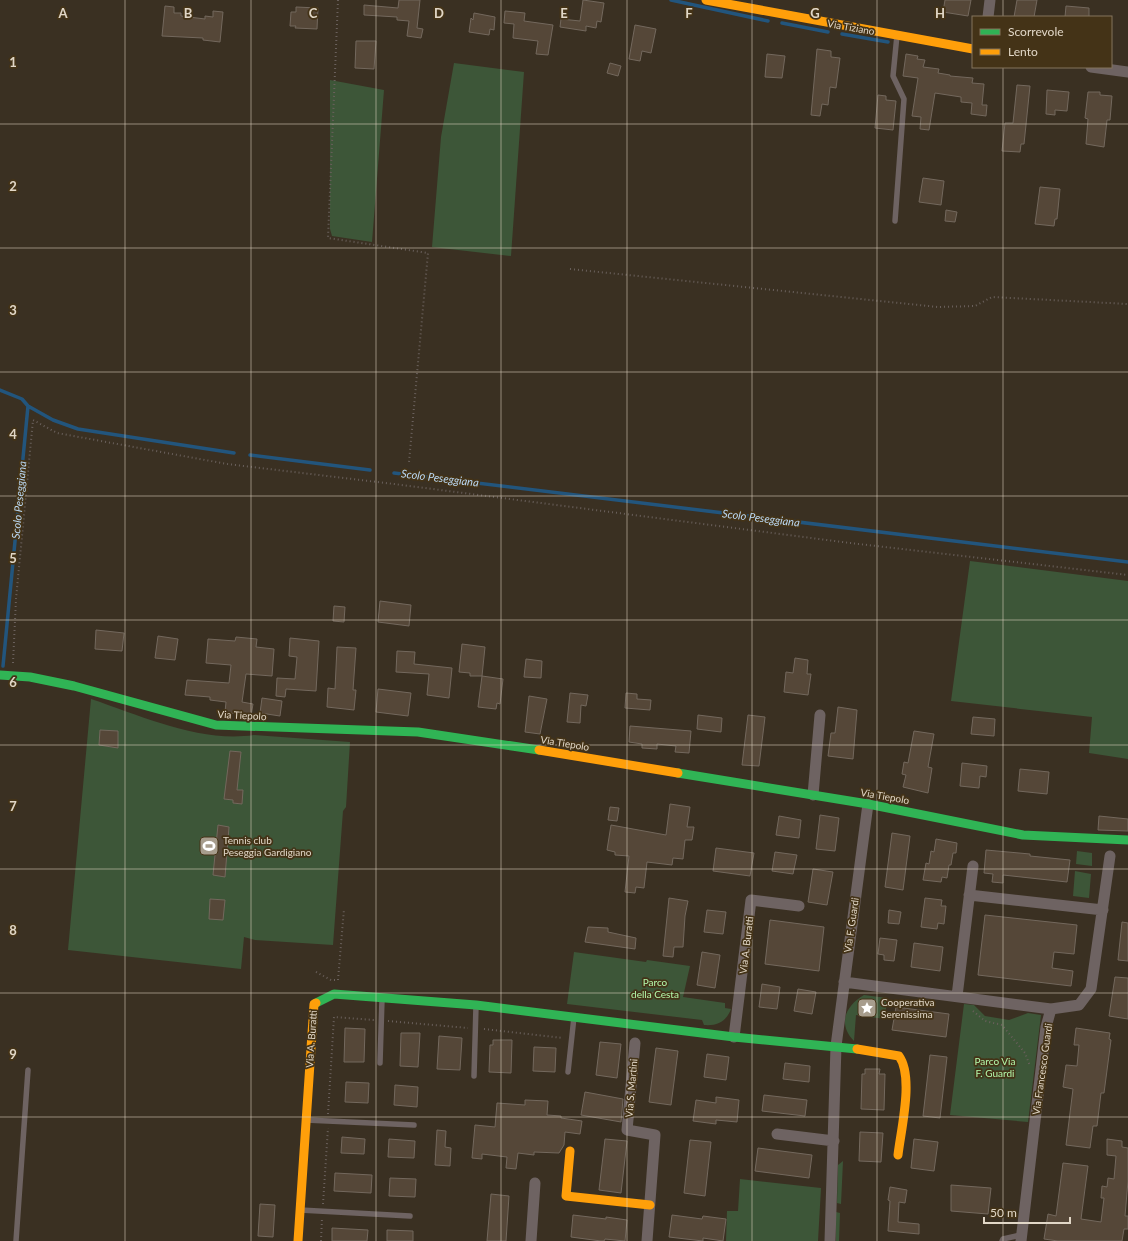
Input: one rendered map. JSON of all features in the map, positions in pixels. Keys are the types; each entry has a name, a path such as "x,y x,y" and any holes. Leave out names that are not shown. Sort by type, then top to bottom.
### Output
{"street":[{"name":"Via Tiziano","path":"706,0 972,49"},
{"path":"988,16 990,0"},
{"path":"1098,68 1128,72"},
{"name":"Via Tiepolo","path":"0,675 15,676 74,686 216,725 418,732 514,746 868,804 1023,835 1128,840"},
{"path":"813,795 820,715"},
{"name":"Via F. Guardi","path":"830,1241 836,1046 868,804"},
{"path":"1051,1009 1079,1005 1091,989 1110,856"},
{"path":"957,996 973,866"},
{"path":"969,895 1102,910"},
{"name":"Via A. Buratti","path":"734,1037 751,900 799,906"},
{"name":"Via Francesco Guardi","path":"844,982 1051,1009 1046,1027 1021,1238"},
{"name":"Via A. Buratti","path":"298,1241 314,1004 334,994 382,999 476,1005 734,1037 836,1046"},
{"name":"Via S. Martini","path":"635,1043 626,1130 655,1135 647,1241"},
{"path":"836,1046 899,1056 904,1064 907,1081 898,1155"},
{"path":"777,1134 834,1141"},
{"path":"570,1150 566,1196 650,1205"},
{"path":"531,1241 535,1183"}],"lane":[{"path":"895,220 904,99 893,76 897,35"},
{"path":"380,1063 382,999"},
{"path":"474,1076 476,1005"},
{"path":"568,1072 574,1017"},
{"path":"16,1241 28,1070"},
{"path":"306,1120 414,1125"},
{"path":"300,1210 410,1216"},
{"path":"1002,1241 1003,1239 1021,1238"}],"path":[{"path":"338,0 328,238 428,253 409,462"},
{"path":"570,270 938,307 975,306 992,297 1128,304"},
{"path":"15,676 12,660 16,599 33,420 57,433 227,464 858,544 1128,575"},
{"path":"316,972 331,980 338,980 344,909"},
{"path":"972,1010 985,1021 1002,1025 1025,1053 1030,1068"},
{"path":"321,1241 334,1017 475,1028 572,1039"}],"green space":[{"path":"454,63 524,72 511,256 432,247 441,137"},
{"path":"330,80 384,90 372,242 332,236 330,229"},
{"path":"970,561 1128,581 1128,759 1089,753 1092,717 951,701"},
{"name":"Tennis club Peseggia Gardigiano","path":"91,699 151,720 192,732 213,735 254,735 350,742 346,807 343,811 333,945 255,940 244,937 241,969 68,950"},
{"path":"1077,851 1092,853 1092,866 1076,864"},
{"path":"1075,871 1091,874 1089,898 1073,896"},
{"name":"Parco della Cesta","path":"574,952 646,962 647,960 690,966 683,997 725,1003 725,1008 731,1009 724,1020 713,1025 704,1025 702,1020 567,1004"},
{"path":"864,995 887,998 885,1019 856,1015 854,1041 846,1028 846,1015 852,1004"},
{"name":"Parco Via F. Guardi","path":"964,1004 974,1005 985,1016 1009,1020 1028,1013 1041,1015 1028,1122 950,1115"},
{"path":"843,1161 841,1204 837,1203 838,1165"},
{"path":"740,1179 821,1188 818,1241 726,1241 727,1211 738,1211"},
{"path":"836,1212 840,1213 839,1241 836,1241"}],"building":[{"path":"399,0 420,0 417,28 423,29 421,38 407,36 409,21 397,20 397,17 364,15 364,5 398,8"},
{"path":"583,0 604,3 601,22 597,21 596,28 586,26 586,31 560,27 561,19 580,21"},
{"path":"945,0 971,0 968,16 943,12"},
{"path":"1017,0 1037,0 1034,16 1014,16"},
{"path":"165,6 174,7 174,13 181,13 181,16 205,19 205,16 213,17 213,11 223,12 220,42 203,40 203,38 162,36"},
{"path":"1066,6 1089,8 1089,16 1065,16"},
{"path":"296,7 318,8 317,29 295,28 296,26 290,26 291,12 296,12"},
{"path":"505,11 525,13 524,21 553,25 548,55 536,54 538,41 513,38 514,24 504,23"},
{"path":"474,13 495,17 494,30 490,29 489,35 469,32 471,18 473,20"},
{"path":"635,25 656,29 651,53 642,51 640,61 629,59"},
{"path":"356,41 376,41 374,69 355,68"},
{"path":"817,49 831,51 831,57 840,58 836,88 830,87 828,105 822,104 820,116 811,115"},
{"path":"767,54 785,56 782,78 765,77"},
{"path":"906,54 918,56 917,59 925,60 923,67 939,69 938,73 950,76 973,78 972,83 984,84 982,105 987,105 986,116 971,114 972,103 961,102 961,97 935,93 929,130 920,129 921,117 912,116 918,78 903,76"},
{"path":"610,63 621,66 618,76 607,73"},
{"path":"1017,85 1030,86 1024,144 1021,144 1020,152 1002,151 1005,123 1013,123"},
{"path":"1047,90 1069,92 1067,111 1055,110 1055,115 1046,114"},
{"path":"1088,92 1100,92 1100,95 1112,96 1110,120 1107,120 1104,147 1086,144 1088,119 1085,118"},
{"path":"878,95 886,96 886,100 896,101 893,130 875,128"},
{"path":"923,178 944,181 941,205 919,202"},
{"path":"1040,187 1060,189 1057,219 1055,219 1054,226 1035,224"},
{"path":"946,210 957,212 955,222 945,221"},
{"path":"380,601 411,605 409,626 378,622"},
{"path":"334,606 345,607 344,622 333,621"},
{"path":"96,630 124,633 122,651 95,649"},
{"path":"158,636 178,639 175,660 155,658"},
{"path":"236,637 257,639 256,647 274,649 272,676 246,674 242,702 253,704 251,716 225,712 226,702 210,700 210,697 185,695 187,680 229,683 231,665 206,663 208,639 235,641"},
{"path":"290,638 319,641 316,691 286,689 285,697 276,696 277,678 295,679 297,657 289,656"},
{"path":"462,644 485,647 482,676 470,676 470,673 459,672"},
{"path":"337,647 356,648 353,690 356,690 354,710 327,707 328,688 335,689"},
{"path":"397,651 415,652 414,664 452,668 449,698 427,695 429,674 396,672"},
{"path":"795,658 808,660 807,674 811,674 808,695 784,692 786,672 793,673"},
{"path":"526,659 542,661 541,678 524,677"},
{"path":"482,676 503,679 500,704 497,703 496,709 478,707"},
{"path":"378,689 411,693 408,716 376,712"},
{"path":"570,693 588,695 586,706 581,705 580,723 567,722"},
{"path":"626,693 637,694 637,699 651,700 650,710 625,708"},
{"path":"529,696 547,699 540,734 525,732"},
{"path":"262,698 282,701 280,716 260,713"},
{"path":"838,707 857,710 853,759 828,756 831,733 835,733"},
{"path":"698,715 722,718 721,732 697,729"},
{"path":"748,715 765,717 759,766 742,765"},
{"path":"973,717 995,719 994,736 971,734"},
{"path":"630,726 691,731 689,753 675,752 676,746 657,744 657,749 642,748 642,744 629,742"},
{"path":"100,730 118,731 118,748 99,745"},
{"path":"914,731 934,734 928,767 932,768 928,793 903,787 906,775 902,774 904,762 908,763"},
{"path":"230,751 241,752 237,790 243,790 242,804 233,803 233,800 224,799"},
{"path":"962,763 987,766 986,777 980,776 979,788 960,786"},
{"path":"1020,769 1049,772 1047,794 1018,791"},
{"path":"670,804 690,807 687,827 694,827 692,840 685,840 683,859 673,858 672,865 647,862 644,888 636,887 635,893 625,892 629,856 615,855 615,852 607,850 611,825 666,835"},
{"path":"610,807 619,808 617,821 608,820"},
{"path":"820,815 839,818 835,851 816,849"},
{"path":"779,816 801,820 799,838 776,835"},
{"path":"1099,816 1128,819 1128,831 1098,830"},
{"path":"218,825 229,827 225,877 213,875"},
{"path":"892,833 910,836 903,890 885,887"},
{"path":"936,839 957,843 956,853 953,853 947,878 942,877 941,882 923,880 926,863 929,864 931,851 934,852"},
{"path":"716,848 754,853 750,876 713,871"},
{"path":"986,850 1030,854 1030,856 1070,860 1067,882 1003,875 1003,883 992,882 993,874 984,873"},
{"path":"775,852 797,855 793,874 772,871"},
{"path":"813,869 833,872 827,905 808,902"},
{"path":"669,898 688,901 685,916 683,947 674,947 673,957 663,956"},
{"path":"925,898 942,900 941,906 946,906 944,924 938,923 937,929 921,927"},
{"path":"210,899 225,900 223,920 209,919"},
{"path":"707,910 726,912 723,934 704,932"},
{"path":"889,910 901,912 899,924 888,923"},
{"path":"985,915 1077,925 1074,954 1054,952 1052,968 1073,971 1071,986 978,975"},
{"path":"770,920 824,927 819,971 765,964"},
{"path":"1122,922 1128,923 1128,961 1118,960"},
{"path":"588,927 608,928 608,932 636,938 635,949 585,942"},
{"path":"880,938 897,940 894,961 884,960 884,955 878,954"},
{"path":"914,943 943,947 940,971 911,967"},
{"path":"702,952 720,955 715,988 697,985"},
{"path":"1115,977 1128,978 1128,1019 1109,1016"},
{"path":"762,984 780,987 777,1009 759,1007"},
{"path":"798,989 816,992 812,1014 794,1011"},
{"path":"896,1007 949,1014 946,1037 892,1030"},
{"path":"345,1028 365,1029 364,1062 344,1062"},
{"path":"1076,1028 1110,1033 1109,1039 1111,1040 1104,1093 1101,1093 1097,1126 1093,1126 1090,1148 1066,1145 1073,1089 1063,1087 1066,1065 1077,1066 1079,1045 1074,1045"},
{"path":"401,1033 420,1033 418,1067 400,1066"},
{"path":"439,1036 462,1038 460,1070 437,1069"},
{"path":"493,1040 512,1040 511,1073 489,1072 490,1045 493,1045"},
{"path":"600,1042 621,1044 617,1078 596,1075"},
{"path":"534,1047 556,1048 555,1072 533,1071"},
{"path":"656,1048 678,1051 671,1105 649,1102"},
{"path":"707,1054 729,1057 726,1080 704,1077"},
{"path":"930,1055 947,1057 940,1118 923,1116"},
{"path":"785,1063 810,1066 809,1082 783,1079"},
{"path":"865,1069 880,1069 879,1074 885,1074 884,1110 861,1109 862,1074 865,1074"},
{"path":"346,1082 369,1083 368,1103 345,1102"},
{"path":"395,1085 418,1087 417,1107 394,1105"},
{"path":"585,1092 623,1099 621,1122 581,1115"},
{"path":"764,1095 807,1100 805,1116 762,1111"},
{"path":"716,1097 739,1100 737,1122 716,1120 716,1124 693,1121 696,1100 716,1103"},
{"path":"525,1100 548,1101 547,1115 561,1116 561,1118 582,1121 580,1134 565,1132 564,1145 559,1153 534,1152 534,1155 518,1153 516,1169 506,1168 507,1157 482,1154 482,1159 472,1158 475,1125 495,1127 497,1103 525,1105"},
{"path":"437,1130 446,1131 445,1147 451,1148 450,1166 435,1165"},
{"path":"860,1132 883,1133 881,1162 859,1161"},
{"path":"342,1137 365,1139 364,1154 341,1153"},
{"path":"389,1139 415,1141 414,1158 388,1157"},
{"path":"605,1139 627,1141 621,1193 599,1190"},
{"path":"914,1139 938,1142 934,1171 911,1168"},
{"path":"1107,1139 1122,1141 1122,1147 1128,1148 1128,1181 1125,1216 1128,1216 1128,1229 1124,1229 1122,1241 1058,1241 1044,1239 1048,1214 1056,1216 1063,1163 1088,1166 1081,1219 1101,1222 1104,1198 1101,1198 1102,1186 1107,1187 1108,1178 1114,1179 1116,1156 1107,1155"},
{"path":"690,1140 711,1142 705,1196 684,1193"},
{"path":"758,1148 812,1155 809,1178 755,1171"},
{"path":"335,1173 372,1175 371,1193 334,1191"},
{"path":"390,1178 416,1179 415,1197 389,1196"},
{"path":"951,1185 991,1188 988,1214 951,1211"},
{"path":"890,1187 907,1190 905,1203 899,1202 898,1222 919,1224 919,1234 888,1231 890,1201 888,1200"},
{"path":"491,1194 509,1196 506,1241 487,1241"},
{"path":"260,1204 275,1205 273,1237 258,1236"},
{"path":"573,1215 627,1220 625,1241 605,1239 604,1241 601,1241 571,1237"},
{"path":"672,1215 702,1219 703,1216 726,1219 723,1241 703,1238 703,1241 669,1237"},
{"path":"332,1228 368,1230 367,1241 332,1241"},
{"path":"387,1230 413,1231 413,1241 387,1241"}],"waterway":[{"path":"671,0 768,21"},
{"path":"782,23 828,32"},
{"path":"842,34 888,42"},
{"name":"Scolo Peseggiana","path":"0,390 22,399 28,406 3,666"},
{"name":"Scolo Peseggiana","path":"28,406 53,420 78,429 234,453"},
{"name":"Scolo Peseggiana","path":"250,455 370,470"},
{"name":"Scolo Peseggiana","path":"394,473 1128,562"}],"traffic: fast":[{"path":"0,675 30,677 74,686 216,725 418,732 539,750"},
{"path":"678,773 868,804 1023,835 1128,840"},
{"path":"316,1003 334,994 476,1005 734,1037 857,1049"}],"traffic: slow":[{"path":"706,0 972,49"},
{"path":"539,750 678,773"},
{"path":"298,1241 314,1004 316,1003"},
{"path":"857,1049 899,1056 903,1065 906,1077 906,1090 904,1118 898,1155"},
{"path":"570,1151 566,1196 650,1205"}],"place":[{"name":"Tennis club Peseggia Gardigiano","path":"209,846"},
{"name":"Cooperativa Serenissima","path":"867,1008"}]}
